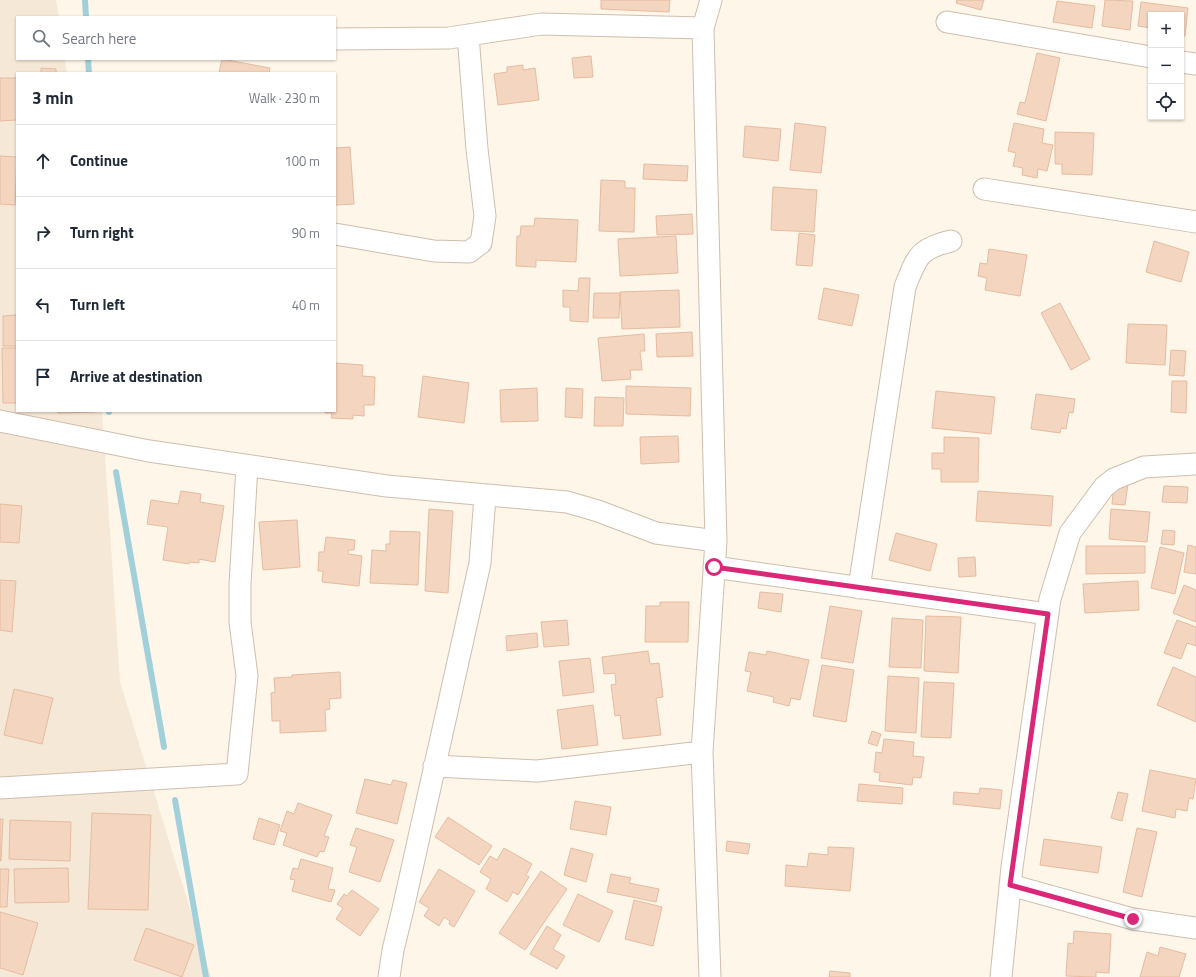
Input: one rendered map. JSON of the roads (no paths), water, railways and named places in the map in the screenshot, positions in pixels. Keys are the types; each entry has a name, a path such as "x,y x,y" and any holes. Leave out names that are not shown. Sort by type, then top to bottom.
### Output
{"street":[{"path":"710,977 702,752 716,541 704,28 711,0"},
{"path":"947,22 1148,56"},
{"path":"336,39 449,38 541,24 704,28"},
{"path":"336,234 434,251 470,252 481,243 485,216 477,149 468,35"},
{"path":"1184,62 1196,64"},
{"path":"984,189 1196,222"},
{"path":"859,588 905,286 916,260 931,246 951,241"},
{"path":"0,421 149,451 387,486 485,496 567,502 598,511 656,533 716,541"},
{"path":"1001,977 1010,885 1048,614 1057,573 1070,533 1104,487 1126,473 1144,467 1196,464"},
{"path":"0,788 237,774 247,676 240,622 240,584 247,466"},
{"path":"389,977 393,950 480,563 485,496"},
{"path":"714,567 1048,614"},
{"path":"434,766 537,771 702,752"},
{"path":"1010,885 1133,919 1196,928"}],"waterway":[{"path":"85,0 86,16"},
{"path":"88,60 89,72"},
{"path":"116,472 164,747"},
{"path":"175,800 206,977"}]}
